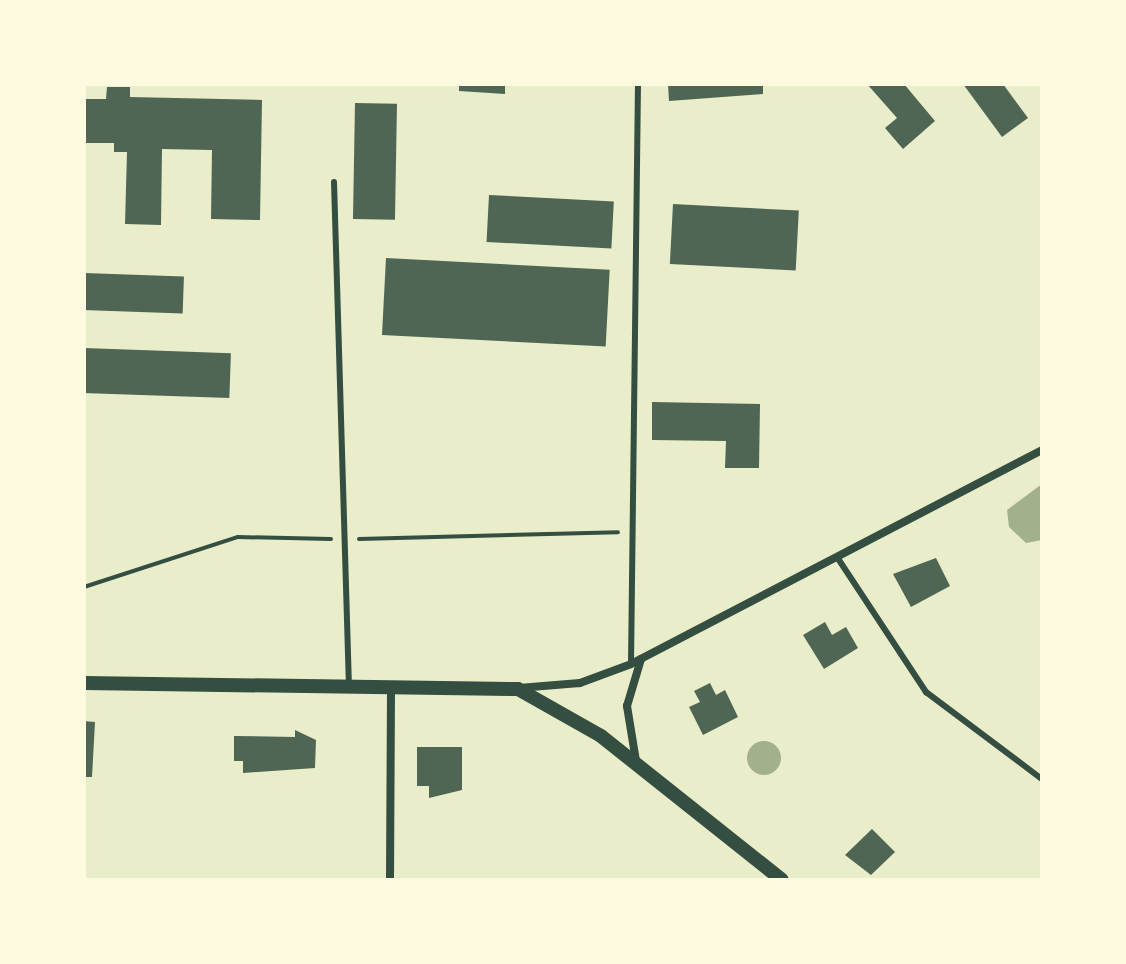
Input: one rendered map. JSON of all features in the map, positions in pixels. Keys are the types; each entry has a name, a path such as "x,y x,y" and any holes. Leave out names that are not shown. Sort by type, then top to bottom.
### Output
{"street":[{"path":"84,683 391,690 518,689 580,683 641,659 1042,450"},
{"path":"638,765 627,706 641,659"},
{"path":"518,689 638,765 782,880"},
{"path":"390,880 391,690"}],"lane":[{"path":"631,664 638,84"},
{"path":"334,182 349,687"},
{"path":"837,557 926,692 1042,779"}],"shaded area":[{"path":"1042,484 1042,540 1026,543 1009,527 1007,510"},
{"path":"764,741 776,746 781,758 776,770 764,775 752,770 747,758 752,746"}],"building":[{"path":"459,84 505,84 505,94 459,91"},
{"path":"668,84 763,84 763,94 669,101"},
{"path":"867,84 904,84 935,121 903,149 885,128 897,118"},
{"path":"963,84 1003,84 1028,118 1002,137"},
{"path":"107,87 130,87 130,97 262,100 260,220 211,219 212,150 162,149 161,225 125,224 127,152 114,152 114,143 84,143 84,99 106,99"},
{"path":"355,103 397,104 395,220 353,219"},
{"path":"489,195 614,202 611,248 487,242"},
{"path":"673,204 799,211 796,271 670,264"},
{"path":"386,258 610,270 606,347 382,335"},
{"path":"84,273 184,276 183,313 84,310"},
{"path":"84,348 231,353 229,398 84,393"},
{"path":"652,402 760,404 759,468 725,468 726,441 652,440"},
{"path":"936,558 950,586 911,607 893,574"},
{"path":"825,622 832,635 846,627 858,648 824,669 803,635"},
{"path":"710,683 716,695 725,690 738,717 703,735 689,707 700,702 694,691"},
{"path":"84,721 95,722 92,777 84,777"},
{"path":"295,730 316,740 315,768 243,773 243,761 234,761 234,736 295,737"},
{"path":"417,747 462,747 462,790 429,798 429,786 417,786"},
{"path":"872,829 895,852 871,875 845,855"}]}
